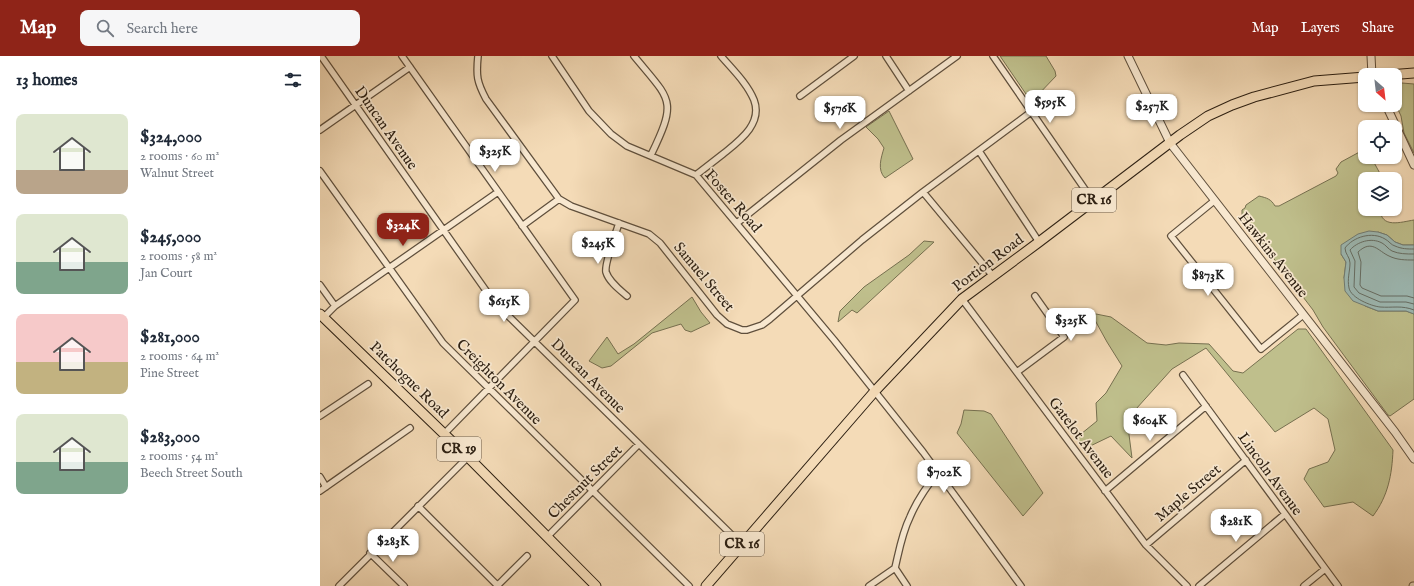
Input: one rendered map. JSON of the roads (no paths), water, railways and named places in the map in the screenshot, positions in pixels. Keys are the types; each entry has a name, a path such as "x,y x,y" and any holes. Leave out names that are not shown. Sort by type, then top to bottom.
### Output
{"main road":[{"path":"1402,74 1414,73"},
{"name":"Portion Road","path":"706,586 875,391 962,298 1208,116 1254,97 1314,81 1358,78"},
{"name":"Patchogue Road","path":"322,316 468,457 596,586"}],"street":[{"name":"Duncan Avenue","path":"321,56 494,302 742,544"},
{"path":"402,56 575,300 444,434"},
{"name":"Samuel Street","path":"478,56 477,77 486,99 559,199 571,206 649,234 660,243 717,315 727,324 742,330 747,330 762,325 862,240 1031,112"},
{"name":"Foster Road","path":"552,56 589,110 611,134 627,146 696,175 875,391 938,472 1021,586"},
{"path":"634,56 660,86 667,102 667,117 651,156"},
{"path":"696,175 745,136 755,117 756,109 754,100 749,90 721,56"},
{"path":"800,96 854,56"},
{"path":"886,56 909,91"},
{"path":"737,223 841,140 957,56"},
{"path":"993,56 1093,201"},
{"name":"Hawkins Avenue","path":"1128,56 1170,143 1414,459"},
{"path":"1371,56 1372,68"},
{"path":"320,130 410,67"},
{"path":"1389,112 1414,165"},
{"path":"979,151 1039,242"},
{"name":"Creighton Avenue","path":"320,171 443,343 689,586"},
{"path":"322,316 498,192"},
{"path":"924,192 992,276"},
{"path":"522,226 559,199"},
{"path":"1214,201 1171,236 1261,349 1303,315"},
{"path":"619,223 606,272 615,286 627,296"},
{"path":"320,285 335,306"},
{"path":"1017,372 1064,337 1035,296"},
{"name":"Gatelot Avenue","path":"962,298 1146,544 1187,586"},
{"name":"Lincoln Avenue","path":"1183,375 1338,586"},
{"path":"320,416 368,384"},
{"path":"1105,491 1206,406"},
{"path":"320,492 410,428"},
{"name":"Chestnut Street","path":"547,537 639,444"},
{"path":"339,586 468,457"},
{"name":"Maple Street","path":"1146,544 1246,460"},
{"path":"868,586 895,568 909,517 923,492 938,472"},
{"path":"320,477 326,487"},
{"path":"418,506 498,586 527,556"},
{"path":"1199,586 1285,514"},
{"path":"370,554 404,586"},
{"path":"895,568 907,586"},
{"path":"1304,586 1325,569"}],"water":[{"path":"1369,231 1387,235 1395,242 1403,245 1414,245 1414,314 1406,311 1378,311 1353,301 1345,291 1344,278 1346,262 1341,254 1341,245 1358,234"}]}
